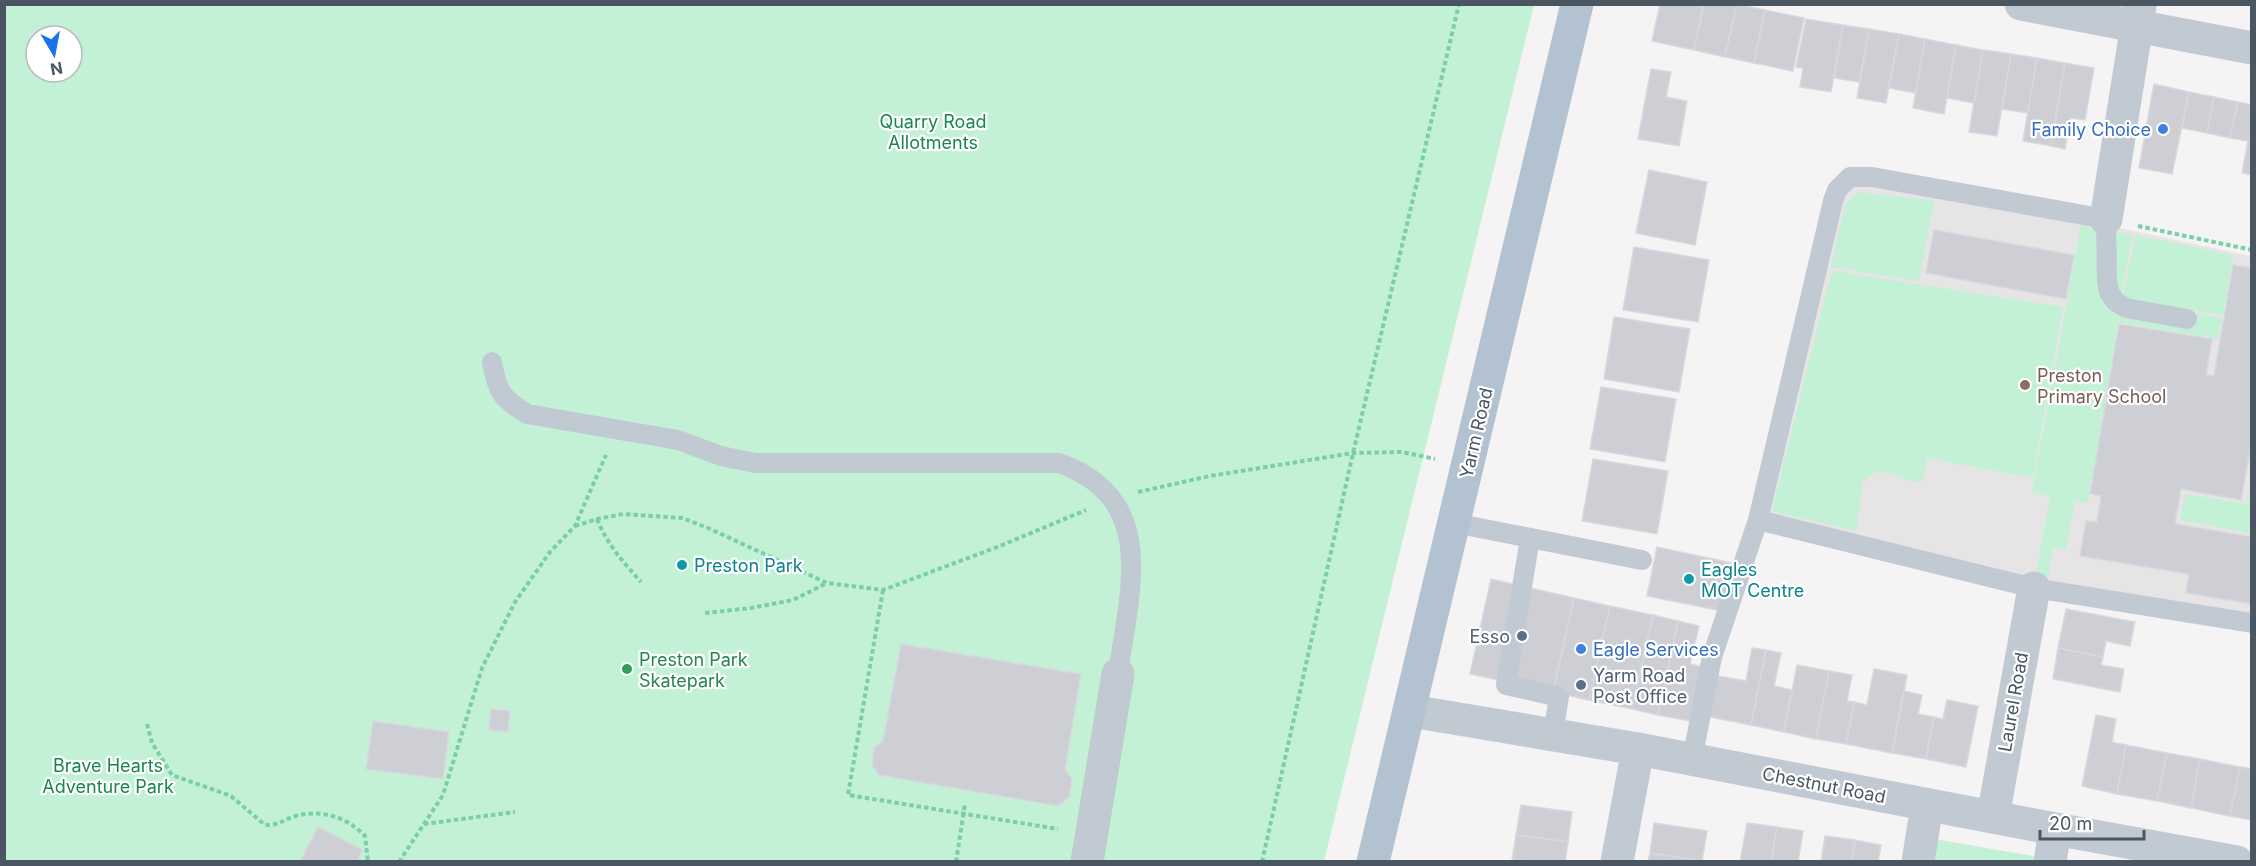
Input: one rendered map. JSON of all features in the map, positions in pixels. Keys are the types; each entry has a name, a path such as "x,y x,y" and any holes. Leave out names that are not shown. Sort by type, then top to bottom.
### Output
{"main road":[{"name":"Yarm Road","path":"1373,861 1411,711 1577,4"}],"street":[{"path":"2022,4 2138,15 2252,48"},
{"path":"2106,219 2138,15"},
{"name":"Laurel Road","path":"1993,817 2034,588"},
{"path":"1087,861 1118,674"},
{"name":"Chestnut Road","path":"1411,711 1638,749 1926,805 2237,861"},
{"path":"1617,861 1638,749"},
{"path":"1918,861 1926,805"},
{"path":"2050,861 2055,829"}],"lane":[{"path":"1692,760 1712,657 1758,520 1833,201 1842,183 1850,177 1872,177 2106,219 2107,281 2109,292 2116,302 2126,308 2187,319"},
{"path":"492,362 496,385 506,401 527,414 678,440 722,456 755,463 1059,463 1076,470 1096,482 1113,498 1127,528 1133,562 1118,674"},
{"path":"1758,520 2034,588 2252,623"},
{"path":"1454,523 1642,560"},
{"path":"1530,538 1506,685 1559,697 1553,734"}],"path":[{"path":"1262,861 1353,453 1460,4"},
{"path":"2106,219 2252,250"},
{"path":"399,861 443,795 482,668 511,612 550,552 575,526 618,429"},
{"path":"575,526 623,514 682,518 827,583 883,590 1000,546 1113,498 1210,476 1353,453 1402,452 1468,466"},
{"path":"597,519 615,553 641,582"},
{"path":"705,614 793,600 827,583"},
{"path":"883,590 848,795 1058,829"},
{"path":"147,724 152,743 172,775 231,796 265,825 278,825 296,816 323,813 345,819 364,836 368,861"},
{"path":"956,861 964,804"},
{"path":"423,824 515,812"}],"shaded area":[{"name":"Preston Primary School","path":"1847,180 2106,225 2251,256 2251,616 2049,586 1768,514"}],"green space":[{"name":"Preston Park","path":"4,5 1534,5 1324,861 5,861"},
{"path":"1859,192 1934,201 1919,281 1831,267 1845,205"},
{"path":"2081,225 2133,235 2120,300 2222,318 2218,339 2118,322 2088,503 2075,501 2066,550 2053,547 2048,577 2036,575 2050,496 2032,492"},
{"path":"2136,235 2233,255 2223,315 2122,299"},
{"path":"1832,271 2063,307 2033,478 1927,458 1922,483 1878,471 1863,481 1856,531 1772,511"},
{"path":"2251,475 2251,533 2180,520 2185,494 2248,504"},
{"path":"1940,840 2033,856 2035,861 1933,861 1934,842"}],"building":[{"path":"1660,4 1704,4 1694,50 1652,41"},
{"path":"1704,4 1737,4 1725,57 1694,50"},
{"path":"1737,4 1765,10 1754,63 1725,57"},
{"path":"1765,10 1804,18 1793,71 1754,63"},
{"path":"1806,19 1843,25 1831,92 1800,87 1803,68 1796,67"},
{"path":"1843,25 1869,29 1859,82 1834,78"},
{"path":"1869,29 1899,34 1886,103 1857,98"},
{"path":"1899,34 1925,39 1916,93 1889,88"},
{"path":"1925,39 1956,45 1944,114 1913,108"},
{"path":"1956,45 1983,50 1974,103 1947,98"},
{"path":"1983,50 2011,54 1997,136 1969,132"},
{"path":"2011,54 2037,58 2028,113 2002,109"},
{"path":"2037,58 2065,63 2051,146 2023,141"},
{"path":"2065,63 2094,68 2085,120 2070,118 2065,149 2051,146"},
{"path":"1651,69 1671,72 1666,97 1687,101 1679,146 1638,139"},
{"name":"Family Choice","path":"2154,84 2189,92 2172,174 2139,168"},
{"path":"2189,92 2214,97 2207,133 2182,128"},
{"path":"2214,97 2238,102 2230,138 2207,133"},
{"path":"2238,102 2252,105 2252,175 2242,173 2248,141 2230,138"},
{"path":"1649,170 1707,182 1695,245 1636,233"},
{"path":"1934,230 2074,255 2066,299 1926,273"},
{"path":"1634,247 1709,260 1698,322 1623,310"},
{"path":"2233,265 2252,268 2252,440 2241,500 2181,489 2175,524 2252,537 2252,604 2186,593 2189,574 2080,556 2086,521 2097,522 2101,496 2090,494 2119,324 2212,339 2206,375 2214,376"},
{"path":"1614,317 1690,329 1679,392 1604,379"},
{"path":"1601,387 1676,399 1665,462 1590,449"},
{"path":"1593,459 1668,471 1657,534 1582,521"},
{"name":"Eagles MOT Centre","path":"1657,547 1732,563 1722,611 1647,596"},
{"name":"Esso","path":"1491,579 1574,598 1553,692 1470,674"},
{"name":"Eagle Services","path":"1574,598 1610,606 1589,700 1553,692"},
{"path":"1610,606 1653,615 1632,709 1589,700"},
{"path":"2066,609 2135,622 2130,646 2106,641 2103,657 2058,648"},
{"path":"1653,615 1678,621 1658,715 1632,709"},
{"path":"1678,621 1699,626 1690,664 1707,668 1695,722 1658,715"},
{"path":"901,644 1081,674 1065,770 1072,779 1069,797 1058,806 879,775 872,765 874,748 883,741"},
{"path":"1752,648 1766,650 1751,725 1705,716 1713,675 1746,681"},
{"path":"2058,648 2103,657 2101,665 2124,669 2120,692 2053,679"},
{"path":"1766,650 1781,653 1774,686 1792,690 1784,732 1751,725"},
{"path":"1797,665 1829,671 1816,739 1784,732"},
{"path":"1874,669 1907,675 1892,753 1846,744 1854,702 1867,705"},
{"path":"1829,671 1852,675 1847,701 1854,702 1846,744 1816,739"},
{"path":"1904,691 1922,695 1918,714 1934,717 1926,759 1892,753"},
{"path":"1947,700 1978,706 1966,767 1926,759 1934,717 1943,719"},
{"path":"491,709 510,711 508,732 489,730"},
{"path":"2096,715 2116,719 2112,742 2126,745 2117,794 2082,786"},
{"path":"373,721 449,732 443,779 366,769"},
{"path":"2126,745 2167,753 2157,801 2117,794"},
{"path":"2167,753 2200,759 2191,808 2157,801"},
{"path":"2200,759 2240,767 2230,816 2191,808"},
{"path":"2240,767 2252,769 2252,820 2230,816"},
{"path":"1521,805 1572,812 1568,842 1516,835"},
{"path":"1654,823 1707,831 1702,861 1650,853"},
{"path":"1747,823 1777,827 1771,862 1740,862"},
{"path":"318,827 363,850 357,862 300,862"},
{"path":"1777,827 1803,831 1798,862 1771,862"},
{"path":"1516,835 1568,842 1565,862 1512,860"},
{"path":"1825,836 1855,840 1852,862 1821,862"},
{"path":"1855,840 1881,845 1878,862 1852,862"},
{"path":"1650,853 1702,861 1648,862"}],"place":[{"name":"Family Choice","path":"2163,129"},
{"name":"Preston Primary School","path":"2025,385"},
{"name":"Preston Park","path":"682,565"},
{"name":"Eagles MOT Centre","path":"1689,579"},
{"name":"Esso","path":"1522,636"},
{"name":"Eagle Services","path":"1581,649"},
{"name":"Preston Park Skatepark","path":"627,669"},
{"name":"Yarm Road Post Office","path":"1581,685"}],"park label":[{"name":"Quarry Road Allotments","path":"933,131"},
{"name":"Brave Hearts Adventure Park","path":"108,775"}]}
